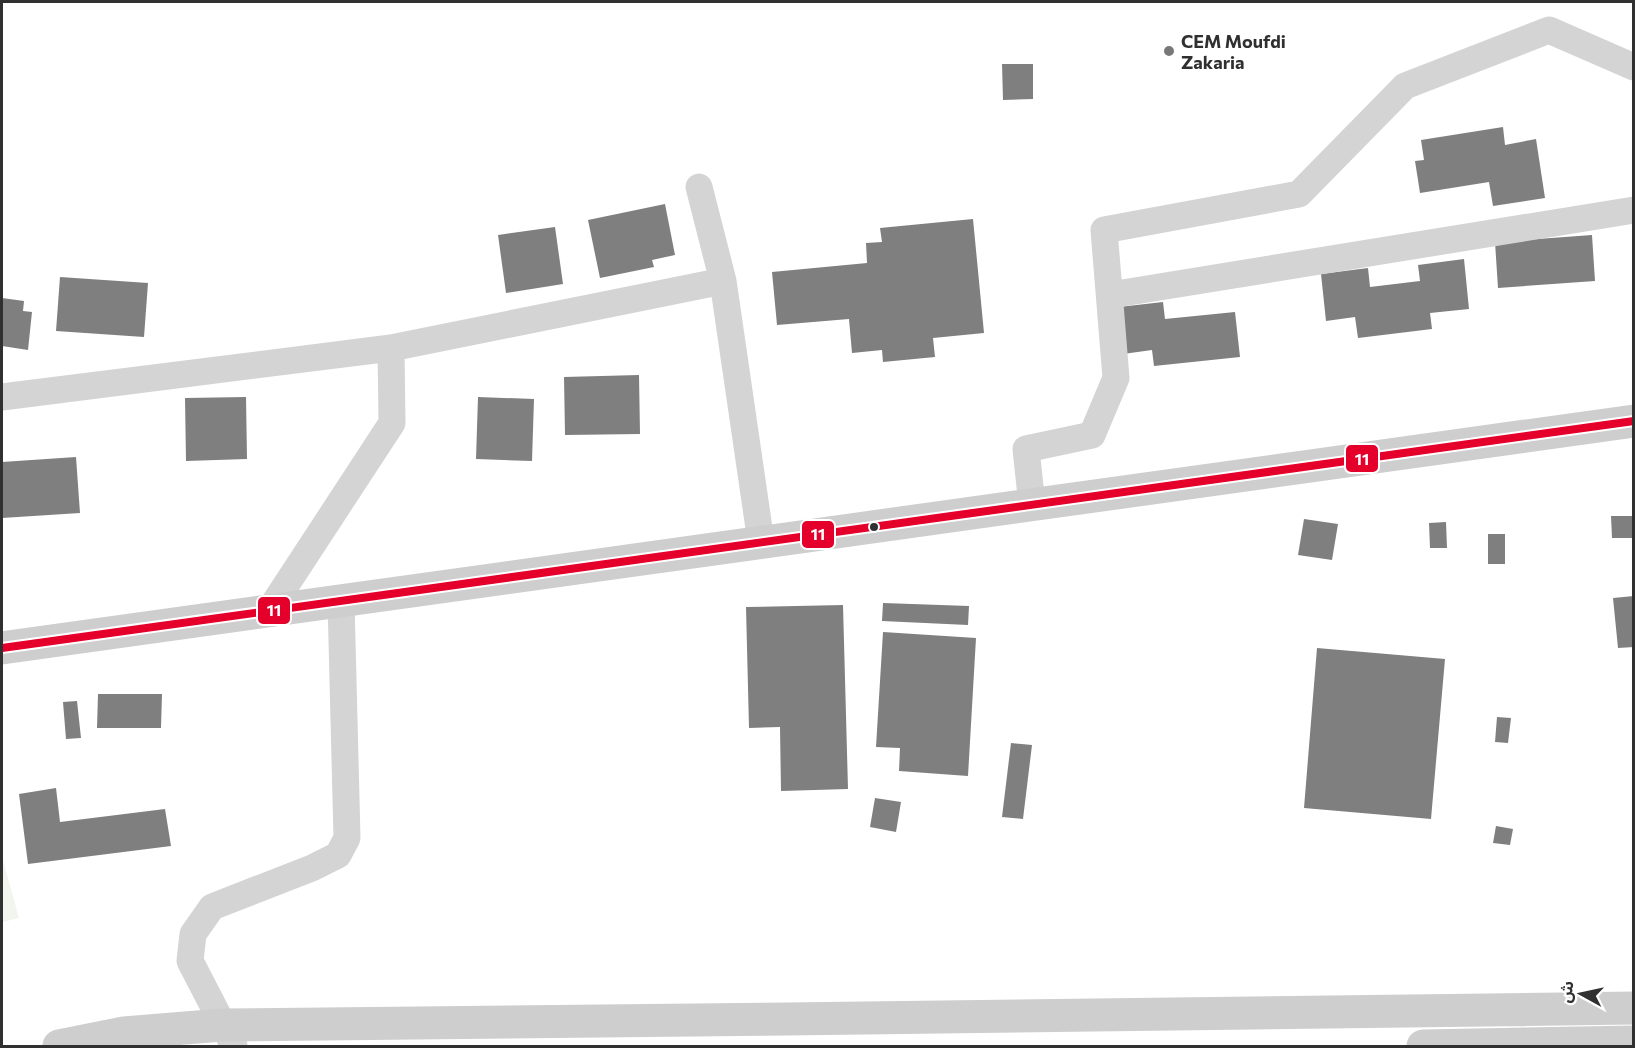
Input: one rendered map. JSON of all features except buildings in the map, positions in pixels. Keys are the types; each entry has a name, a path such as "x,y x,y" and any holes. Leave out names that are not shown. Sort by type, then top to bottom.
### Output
{"street":[{"path":"1032,505 1026,449 1092,435 1116,378 1104,230 1299,194 1405,86 1549,30 1634,67"},
{"path":"699,187 723,281 761,542"},
{"path":"1110,295 1634,210"},
{"path":"2,397 392,348 723,281"},
{"path":"269,610 392,423 392,348"},
{"path":"2,648 1634,421"},
{"path":"228,1036 190,961 193,934 212,907 312,868 338,855 347,838 341,601"},
{"path":"59,1047 124,1033 228,1036 752,1020 1634,1008"},
{"path":"1423,1047 1634,1042"}],"shaded area":[{"path":"2,857 19,918 2,922"}],"transit line":[{"name":"11","path":"2,648 1634,421"}],"place":[{"name":"CEM Moufdi Zakaria","path":"1169,51"}]}
